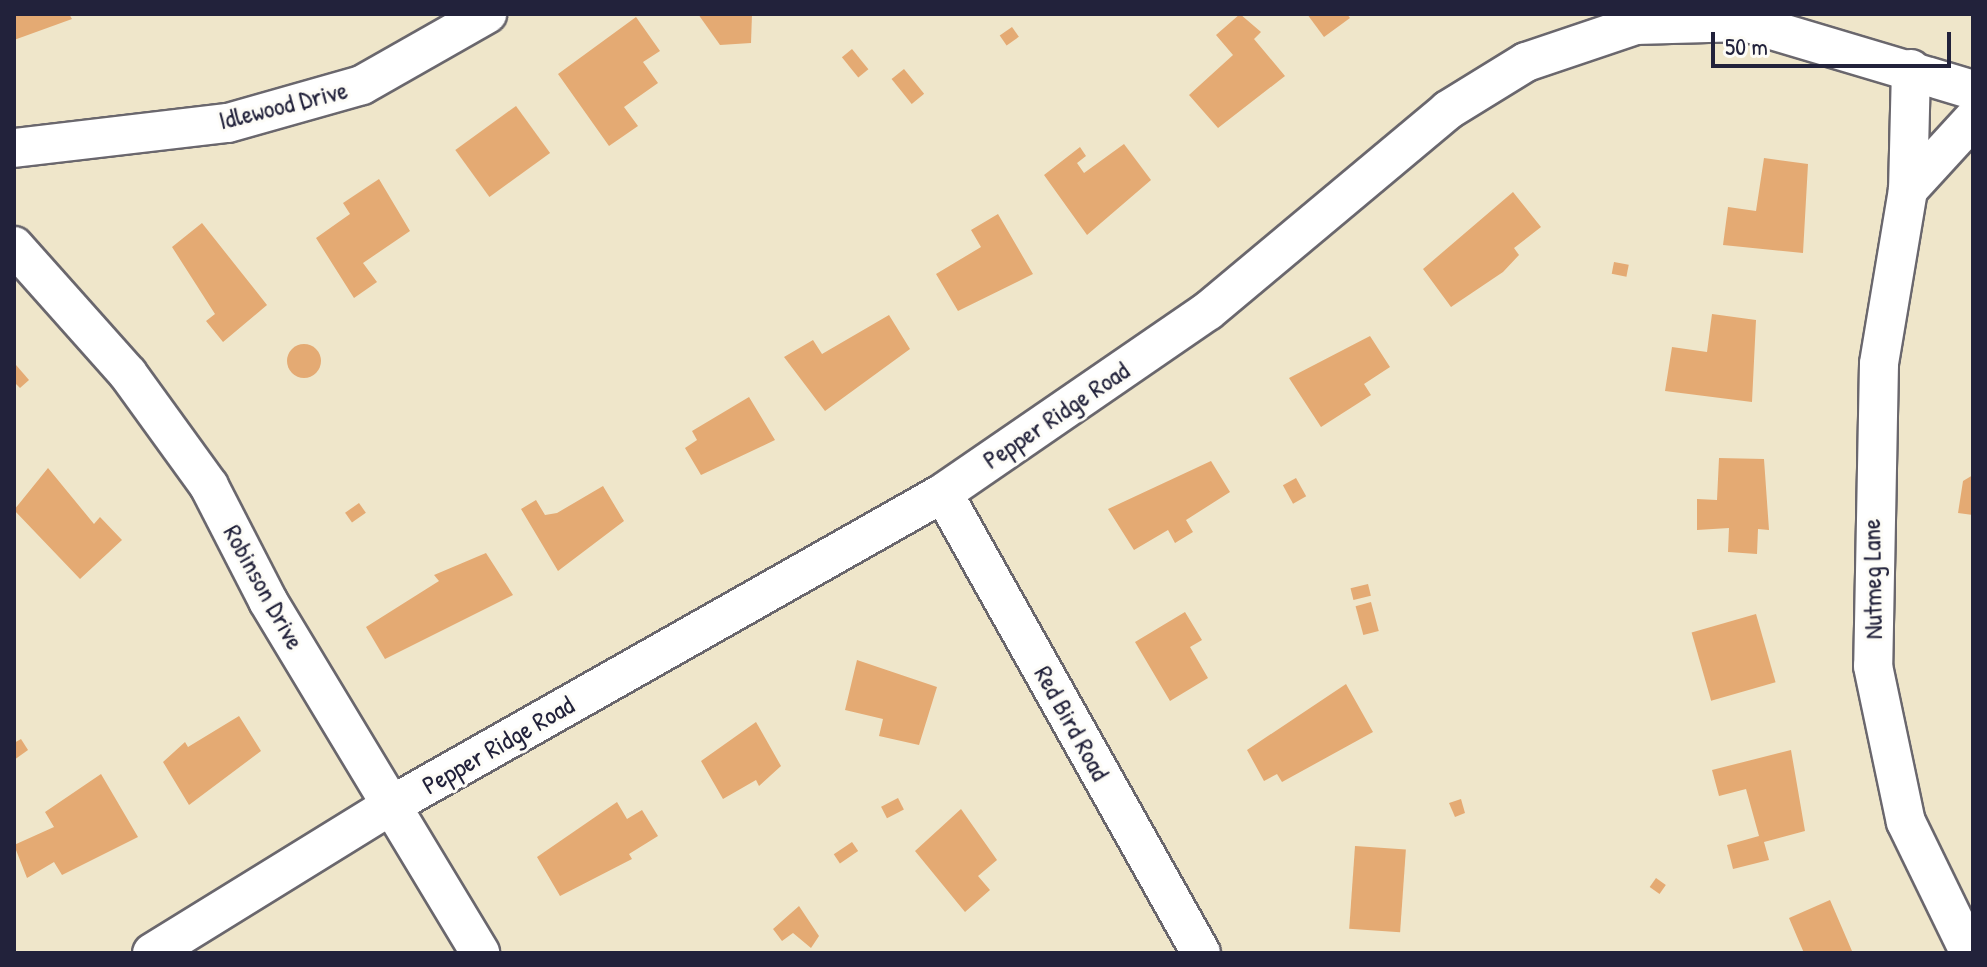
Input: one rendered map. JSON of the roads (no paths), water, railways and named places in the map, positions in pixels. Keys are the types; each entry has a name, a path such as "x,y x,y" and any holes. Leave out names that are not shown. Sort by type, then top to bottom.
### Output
{"street":[{"name":"Idlewood Drive","path":"14,148 228,123 362,85 487,14"},
{"name":"Pepper Ridge Road","path":"152,953 390,806 943,493 1208,311 1448,110 1526,62 1634,20 1745,22 1911,69 1973,90"},
{"name":"Nutmeg Lane","path":"1911,69 1908,190 1879,364 1873,666 1906,822 1970,953"},
{"path":"1908,190 1973,119"},
{"name":"Robinson Drive","path":"14,246 128,374 209,486 390,806 480,953"},
{"name":"Red Bird Road","path":"943,493 1201,953"}]}
